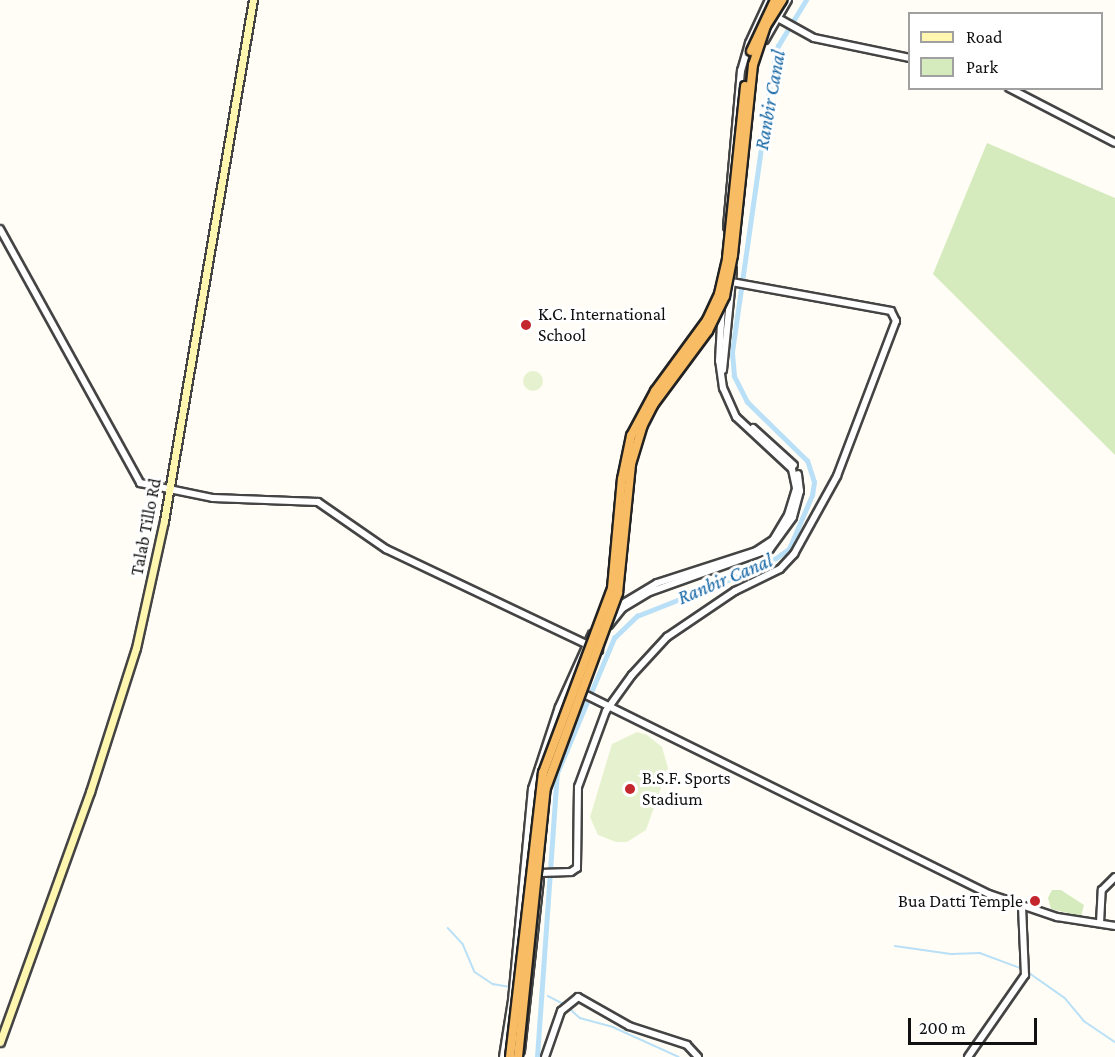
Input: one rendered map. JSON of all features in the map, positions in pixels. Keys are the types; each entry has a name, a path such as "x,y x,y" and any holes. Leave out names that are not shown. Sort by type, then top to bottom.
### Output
{"highway":[{"path":"510,1057 543,773 612,588 623,470 631,436 651,396 707,320 719,294 727,258 748,61 760,26 775,0"},
{"path":"519,1057 550,773 618,593 629,478 638,437 653,405 708,331 725,296 733,255 753,65 766,26 783,0"}],"main road":[{"name":"Talab Tillo Rd","path":"0,1042 86,803 133,659 170,489 253,0"}],"street":[{"path":"503,1057 532,789 559,706 587,644 604,617 635,593 756,551 773,540 792,504 796,483 792,469 736,417 723,388 719,361 732,146 741,71 749,43 769,0"},
{"path":"519,1057 543,871 545,809 553,772 612,619 633,600 766,552 783,535 793,517 800,486 794,464 742,418 725,381 723,363 736,282 755,66 788,0"},
{"path":"778,18 796,29 836,44 908,58"},
{"path":"1013,90 1115,143"},
{"path":"0,229 135,477 146,486 235,500 318,502 402,557 599,650"},
{"path":"543,871 571,872 578,865 576,795 610,705 667,637 735,591 778,570 794,554 837,476 896,321 891,311 736,282"},
{"path":"583,694 610,705 989,894 1057,917 1115,926"},
{"path":"1100,923 1102,890 1115,877"},
{"path":"968,1057 1026,970 1022,905"},
{"path":"545,1057 567,1003 586,999 622,1024 687,1046 698,1057"}],"green space":[{"path":"987,143 1115,198 1115,455 933,274"},
{"path":"533,371 540,374 543,381 540,388 533,391 526,388 523,381 526,374"},
{"name":"B.S.F. Sports Stadium","path":"637,732 647,735 662,747 668,768 646,830 627,842 616,842 598,835 590,817 612,744"},
{"path":"1052,890 1061,890 1084,905 1081,916 1051,909 1048,898"}],"waterway":[{"name":"Ranbir Canal","path":"537,1057 557,773 614,638 637,616 766,565 789,549 812,495 814,482 807,461 747,402 734,376 732,352 772,71 778,46 806,0"},
{"path":"448,928 463,944 475,972 493,984 510,987"},
{"path":"895,946 952,954 980,953 1023,969"},
{"path":"1028,972 1065,998 1084,1021 1115,1042"},
{"path":"548,996 566,1005"},
{"path":"569,1008 580,1018 613,1027 679,1057"}],"place":[{"name":"K.C. International School","path":"526,325"},
{"name":"B.S.F. Sports Stadium","path":"630,789"},
{"name":"Bua Datti Temple","path":"1035,901"}]}
